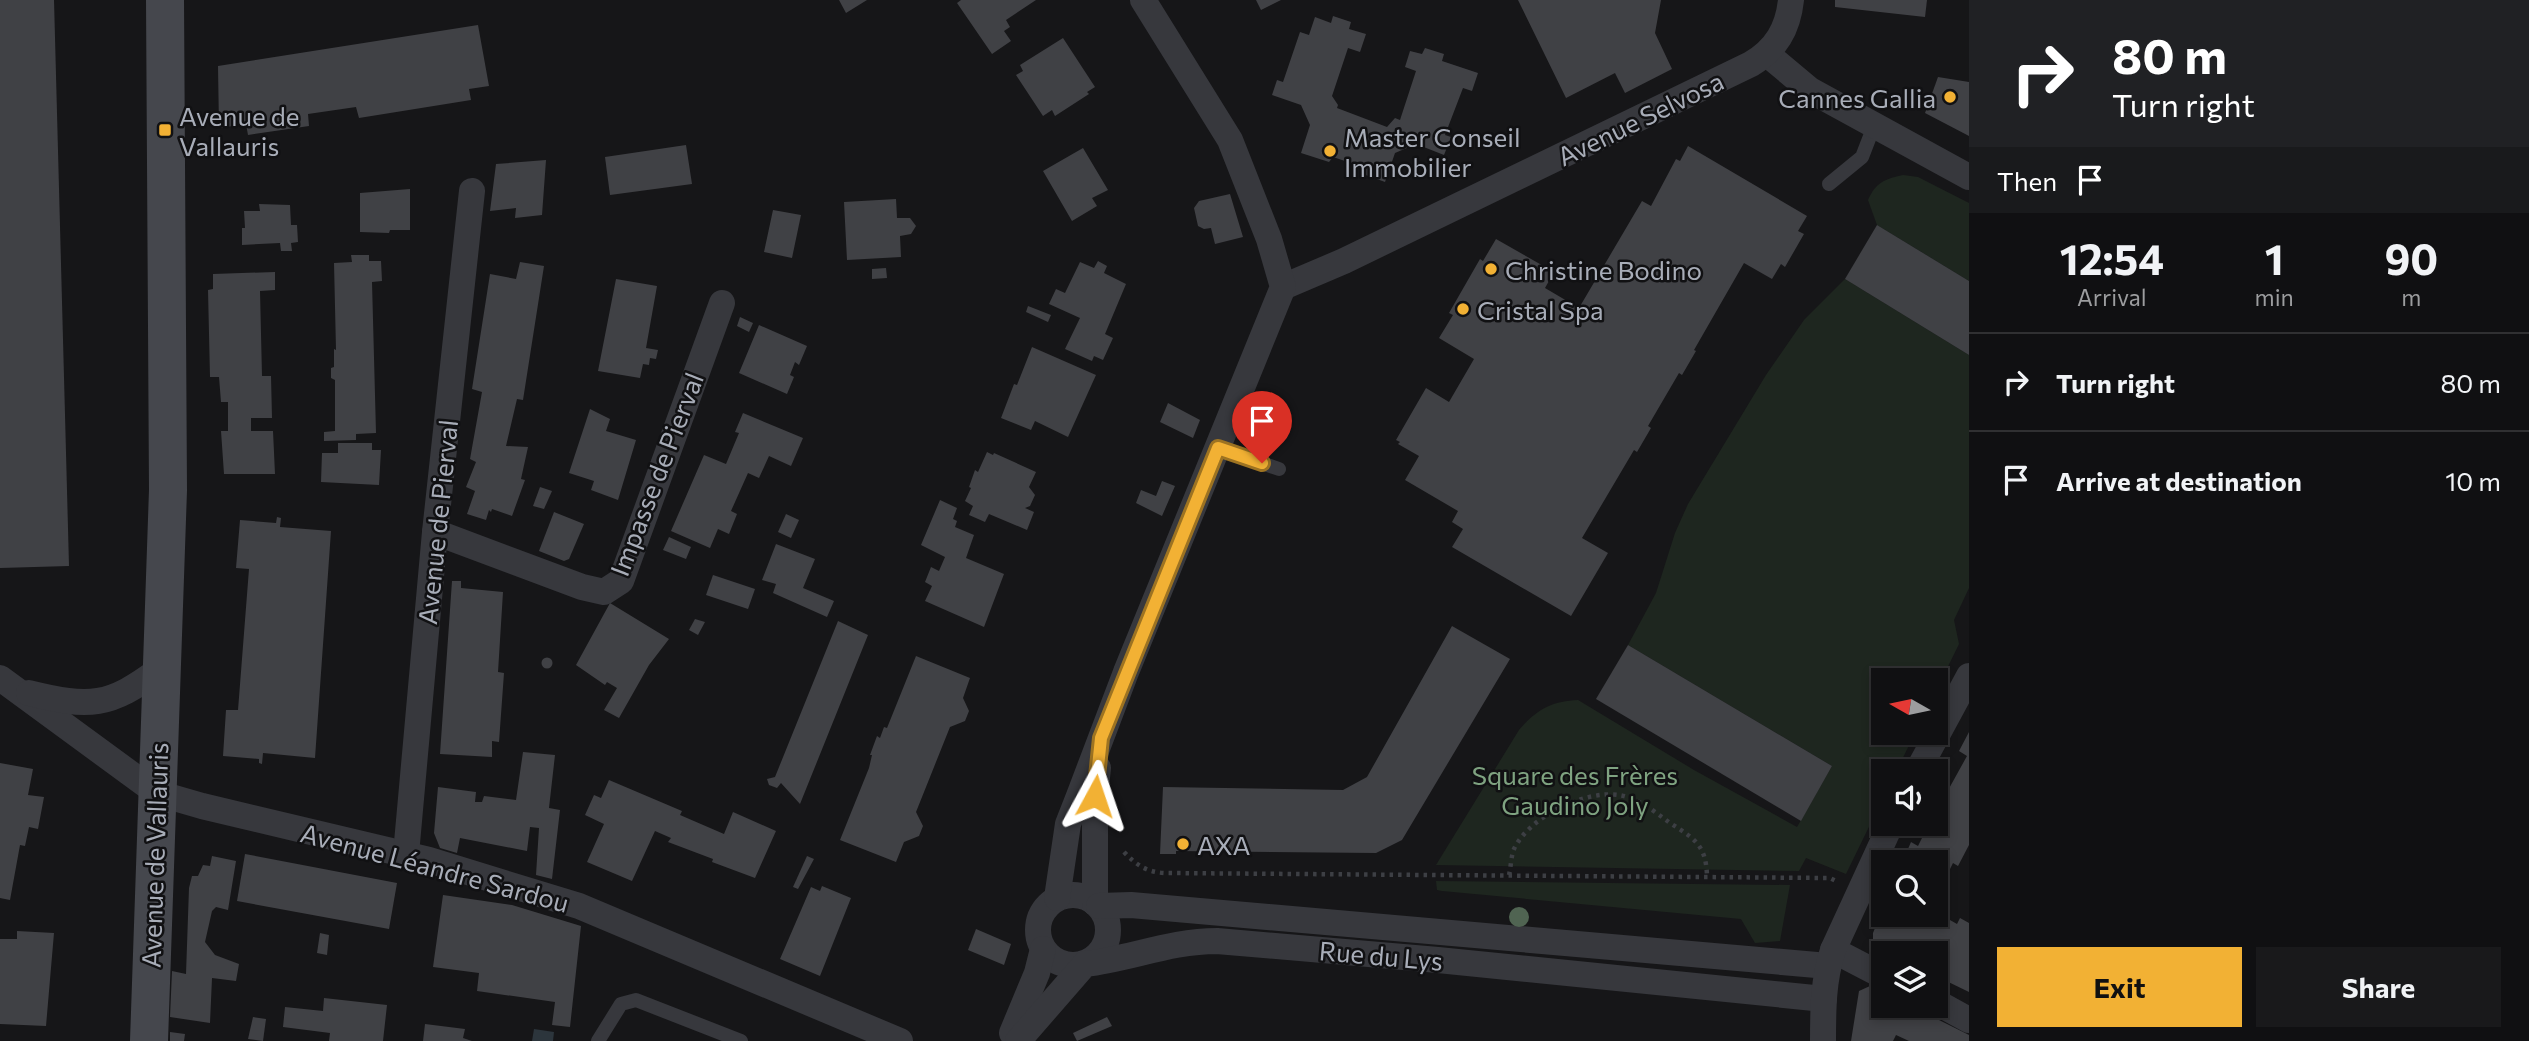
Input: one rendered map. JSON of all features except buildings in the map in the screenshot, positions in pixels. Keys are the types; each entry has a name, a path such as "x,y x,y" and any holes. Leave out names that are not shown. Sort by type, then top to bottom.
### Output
{"main road":[{"name":"Avenue de Vallauris","path":"149,1041 168,490 165,0"}],"street":[{"path":"1057,898 1068,824 1283,287 1261,216 1230,140 1143,0"},
{"path":"1791,0 1785,28 1768,54 1810,90 1969,177"},
{"name":"Avenue Selvosa","path":"1283,287 1344,261 1768,54"},
{"name":"Avenue de Pierval","path":"406,854 435,532 472,191"},
{"name":"Impasse de Pierval","path":"435,532 582,587 604,592 621,581 722,303"},
{"path":"9,684 62,702 100,702 131,691 160,669"},
{"path":"1924,759 1969,676"},
{"name":"Avenue Léandre Sardou","path":"9,684 157,793 406,854 579,906 900,1041"},
{"path":"1097,904 1095,826 1101,738"},
{"path":"1823,1041 1824,999 1830,958 1885,836"},
{"path":"1017,1041 1085,964 1100,953 1109,933 1104,913 1097,904 1078,895 1057,898 1047,905 1041,915 1037,926 1038,938 1043,949 1061,964 1085,964"},
{"name":"Rue du Lys","path":"1097,904 1681,953 1830,958"},
{"name":"Rue du Lys","path":"1085,964 1105,962 1177,943 1217,941 1824,999"},
{"path":"1008,1041 1027,999 1043,949"},
{"path":"1678,984 1681,953"},
{"path":"1830,958 1871,972"},
{"path":"1948,1009 1969,1020"}],"lane":[{"path":"1829,184 1862,157 1874,126"},
{"path":"1218,448 1279,468"},
{"path":"598,1041 621,1004 636,1000 741,1041"}],"path":[{"path":"1509,875 1514,849 1540,818 1574,801 1601,795 1620,795 1643,804 1693,838 1703,849 1707,876"},
{"path":"1095,826 1108,830 1138,865 1156,873 1830,878 1860,890"}],"green space":[{"path":"1903,175 1918,177 1969,203 1969,281 1877,225 1868,200 1871,194 1882,182"},
{"name":"Square des Frères Gaudino Joly","path":"1845,279 1969,355 1969,588 1954,620 1959,644 1947,668 1871,668 1871,746 1909,746 1902,759 1871,759 1871,823 1846,874 1806,858 1799,871 1436,865 1519,730 1545,708 1560,702 1578,700 1694,770 1797,827 1832,766 1628,645 1656,593 1675,533 1688,504 1766,375 1804,320"},
{"path":"1436,881 1790,885 1780,941 1755,943 1741,919 1442,891 1437,890"}],"shaded area":[{"path":"534,1029 554,1032 553,1041 532,1041"}],"place":[{"name":"Cannes Gallia","path":"1950,97"},
{"name":"Avenue de Vallauris","path":"165,130"},
{"name":"Master Conseil Immobilier","path":"1330,151"},
{"name":"Christine Bodino","path":"1491,269"},
{"name":"Cristal Spa","path":"1463,309"},
{"name":"AXA","path":"1183,844"}],"route":[{"path":"1095,796 1101,738 1218,448 1262,463"}]}
